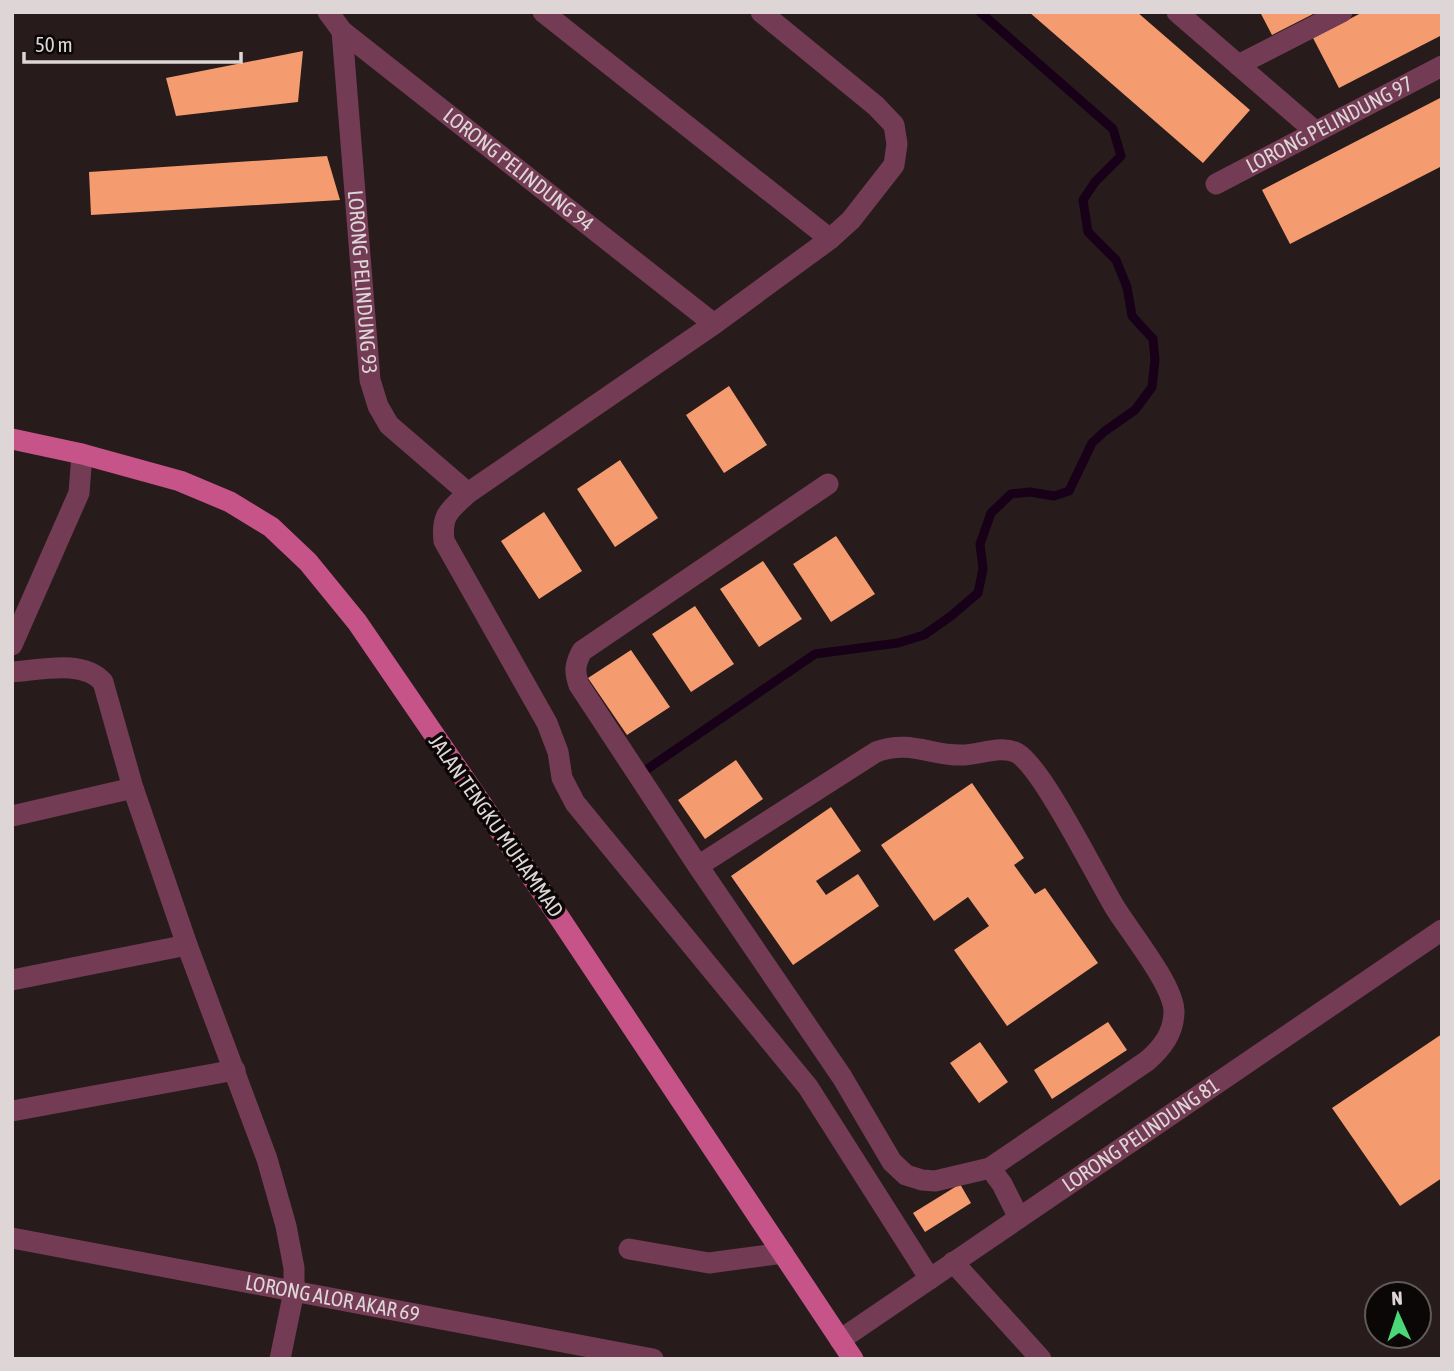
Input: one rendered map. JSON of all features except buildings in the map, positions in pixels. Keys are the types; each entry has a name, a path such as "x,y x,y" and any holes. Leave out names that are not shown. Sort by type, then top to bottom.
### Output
{"main road":[{"name":"JALAN TENGKU MUHAMMAD","path":"15,441 82,454 180,481 230,502 271,527 308,562 364,633 565,925 853,1359"}],"street":[{"name":"LORONG PELINDUNG 94","path":"328,12 342,31 714,324"},
{"path":"543,12 830,239"},
{"path":"761,12 876,106 894,125 897,144 894,165 851,220 830,239 714,324 468,493 446,513 442,526 444,541 547,723 558,752 562,778 575,803 808,1087 930,1279"},
{"path":"1177,12 1316,132"},
{"path":"1238,65 1342,12"},
{"name":"LORONG PELINDUNG 93","path":"342,31 370,380 378,406 389,425 468,493"},
{"name":"LORONG PELINDUNG 97","path":"1216,184 1442,66"},
{"path":"12,645 79,493 82,454"},
{"path":"698,866 876,752 907,746 963,755 1005,750 1017,752 1036,772 1114,906 1170,994 1174,1013 1170,1032 1163,1047 1147,1062 990,1168 935,1181 906,1175 892,1162 842,1076 698,866 579,685 575,672 576,662 582,651 828,484"},
{"path":"12,671 78,668 95,673 103,682 133,788 187,944 268,1158 295,1268 294,1291 280,1359"},
{"path":"12,816 133,788"},
{"name":"LORONG PELINDUNG 81","path":"840,1340 1442,930"},
{"path":"12,980 187,944"},
{"path":"12,1111 235,1070"},
{"path":"990,1168 1002,1184 1019,1218"},
{"name":"LORONG ALOR AKAR 69","path":"12,1238 653,1359"},
{"path":"629,1249 709,1263 783,1253"},
{"path":"953,1262 1041,1359"}],"waterway":[{"path":"643,772 815,654 898,643 924,635 951,616 978,593 983,569 980,544 991,513 1011,494 1030,492 1054,496 1069,491 1092,443 1135,410 1152,387 1155,360 1153,339 1132,316 1127,287 1116,260 1088,232 1083,200 1095,182 1121,156 1113,129 980,12"}]}
